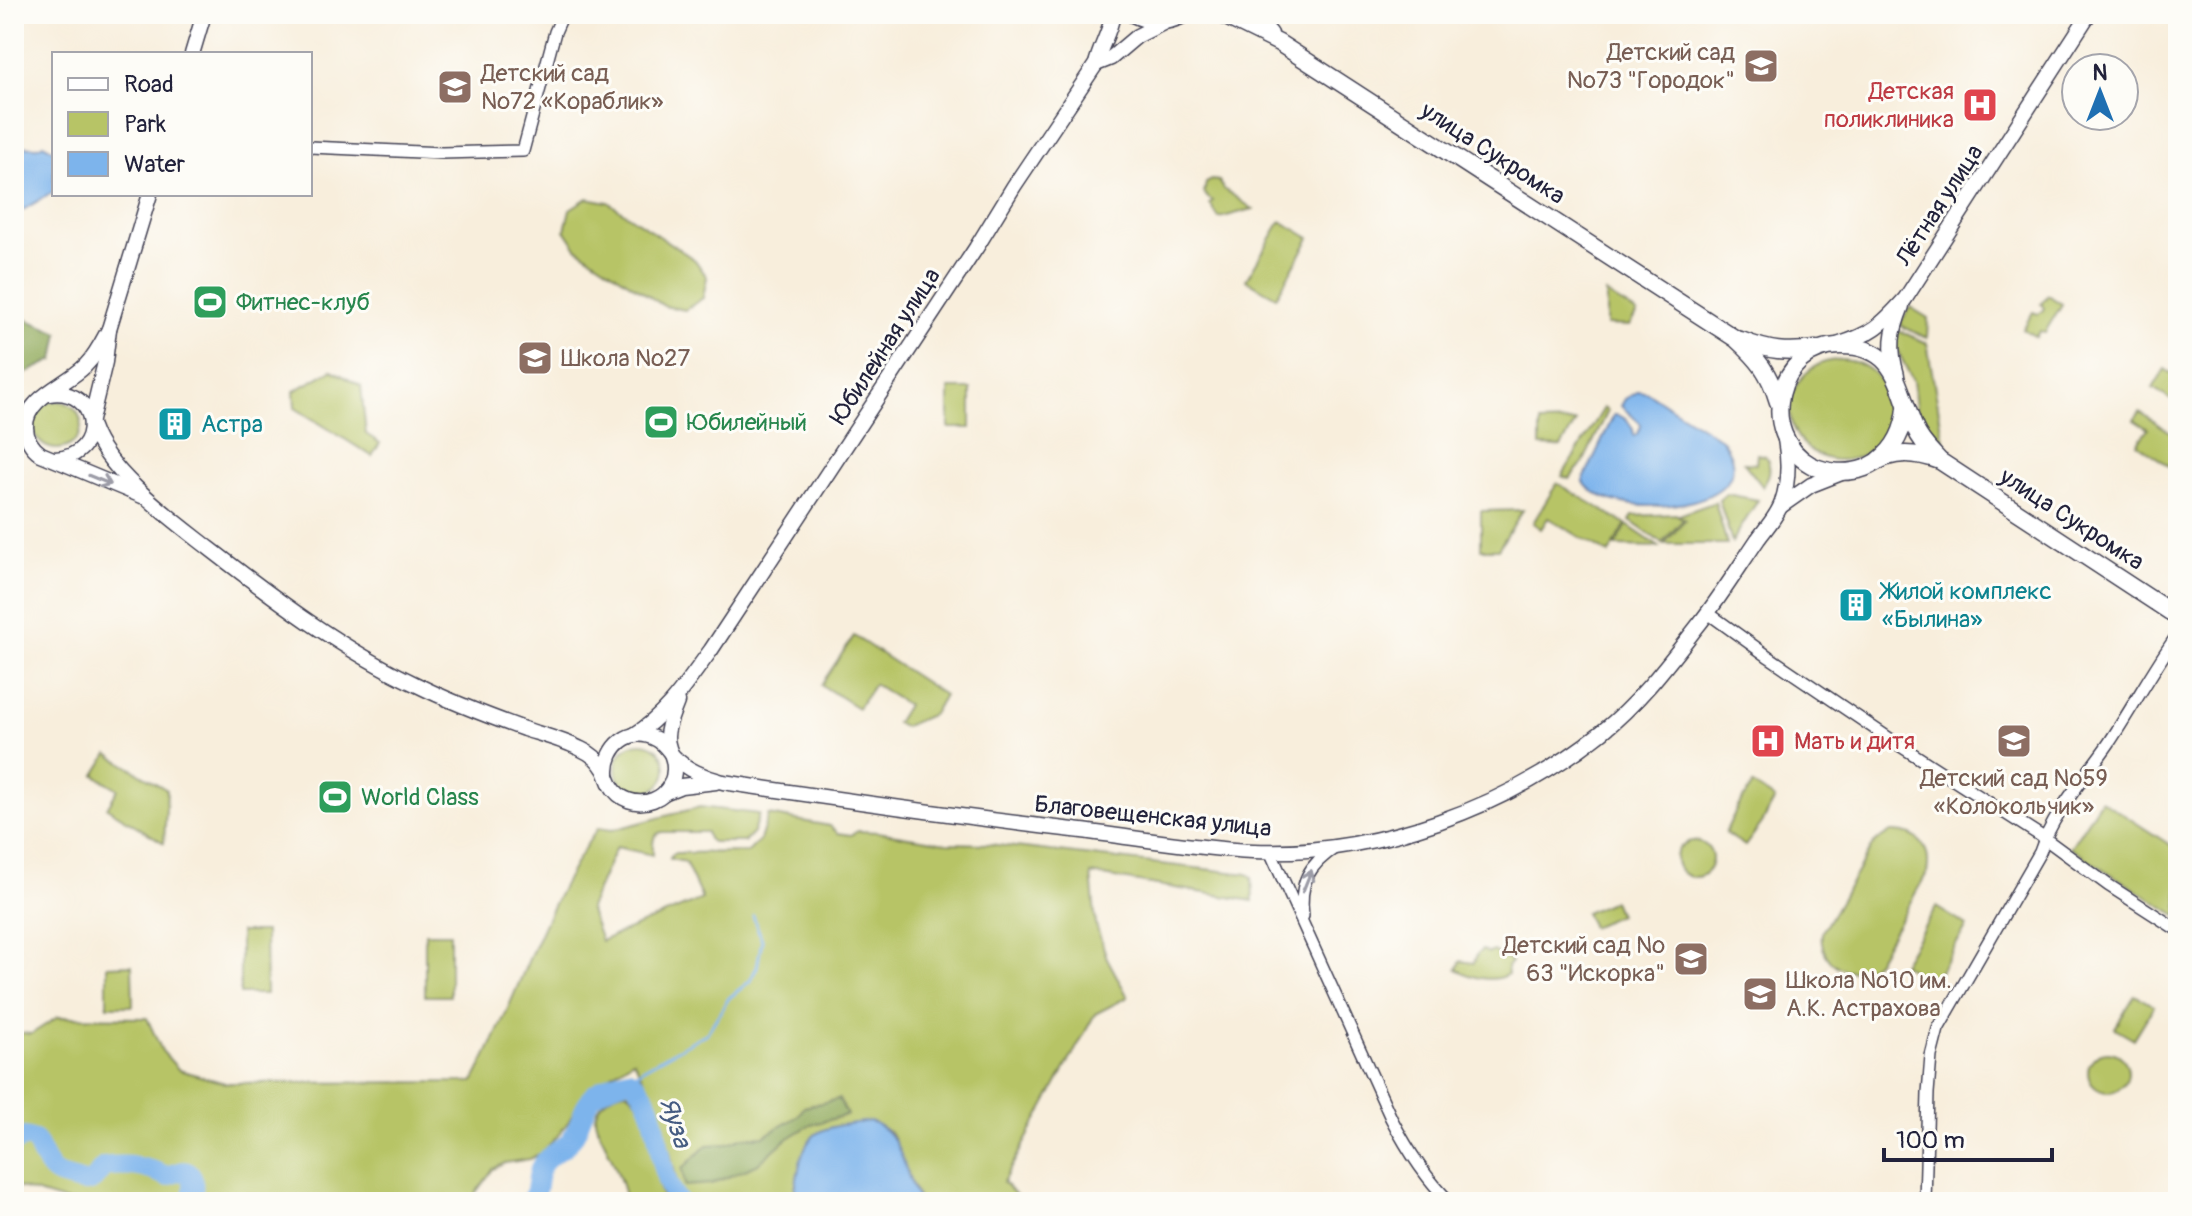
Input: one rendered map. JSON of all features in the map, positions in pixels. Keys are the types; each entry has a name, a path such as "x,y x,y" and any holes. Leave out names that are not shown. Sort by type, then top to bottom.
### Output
{"main road":[{"path":"1133,14 1150,20 1177,17"},
{"name":"улица Сукромка","path":"1220,14 1279,43 1736,339 1764,366 1778,404"},
{"path":"1252,14 1279,43"},
{"name":"улица Сукромка","path":"1736,339 1773,351 1829,347"},
{"path":"1829,347 1856,347 1870,352 1883,360 1901,387 1914,427 1940,461 1903,455 1887,457 1862,469 1844,472 1812,465 1801,458 1784,435 1778,404 1782,386 1798,363 1829,347"},
{"path":"1874,464 1896,443 1902,431 1906,408 1901,387"},
{"name":"улица Сукромка","path":"1940,461 2178,617"}],"street":[{"path":"193,52 204,14"},
{"path":"312,147 442,153 523,151 555,32 563,14"},
{"name":"Юбилейная улица","path":"628,738 657,718 718,640 1096,64 1113,14"},
{"name":"Лётная улица","path":"1905,299 2089,14"},
{"name":"Юбилейная улица","path":"1096,64 1111,58 1137,36 1177,17"},
{"path":"55,459 79,452 88,440 109,329 149,196"},
{"path":"1829,347 1864,336 1877,328 1905,299"},
{"path":"1901,387 1891,336 1905,299"},
{"path":"109,329 89,362 32,406 26,418 26,432 35,449 89,476 146,498"},
{"path":"49,394 75,397 85,406 97,441 146,498 302,619 380,667 465,706 580,748 594,757 607,773 616,793 631,801 649,801 665,792 692,784 723,782"},
{"path":"1781,506 1789,467 1784,435"},
{"path":"1781,506 1811,485 1844,472"},
{"name":"Благовещенская улица","path":"723,782 950,816 1252,851 1339,845 1427,826 1498,798 1536,778 1604,730 1649,685 1708,613 1781,506"},
{"path":"1708,613 1896,743 2044,838 2108,885 2178,930"},
{"path":"1925,1202 1929,1079 1937,1033 2040,852 2044,838 2178,634"},
{"name":"Юбилейная улица","path":"671,753 667,733 681,690"},
{"path":"580,748 599,748 645,735 664,744 680,762 695,772 723,782"},
{"path":"607,773 609,755 628,738"},
{"path":"665,792 674,773 671,753"},
{"path":"1305,929 1301,900 1307,875 1339,845"},
{"path":"1270,851 1403,1142 1430,1181 1450,1202"}],"green space":[{"path":"1219,181 1224,189 1253,209 1219,218 1210,204 1213,201 1204,193 1206,183"},
{"path":"587,198 608,202 695,260 707,277 703,298 685,310 664,306 577,248 565,230 570,209"},
{"path":"1281,221 1310,238 1276,297 1246,280"},
{"path":"1606,294 1637,313 1629,326 1606,325"},
{"path":"2048,295 2062,304 2045,332 2039,331 2036,337 2023,329 2033,312 2038,314 2043,311 2041,304"},
{"path":"1910,307 1928,318 1927,338 1899,325"},
{"path":"14,314 59,333 54,360 24,374 14,386"},
{"path":"1896,329 1927,343 1944,441 1938,447 1917,418 1913,381 1897,350"},
{"path":"1840,360 1859,364 1875,375 1886,391 1890,410 1886,429 1875,445 1859,456 1840,460 1821,456 1805,445 1794,429 1790,410 1794,391 1805,375 1821,364"},
{"path":"2165,369 2178,378 2178,404 2153,388"},
{"path":"332,370 361,386 366,434 380,443 372,456 295,408 294,391"},
{"path":"949,389 971,389 971,428 949,428"},
{"path":"57,401 74,408 81,425 74,442 57,449 40,442 33,425 40,408"},
{"path":"1604,408 1608,411 1583,463 1569,479 1562,476"},
{"path":"2140,412 2178,437 2178,472 2137,444 2148,429 2134,420"},
{"path":"1576,422 1561,447 1540,446 1540,423"},
{"path":"1757,454 1765,456 1769,464 1763,487 1744,463 1756,464"},
{"path":"1557,483 1626,524 1609,554 1548,518 1541,529 1533,523"},
{"path":"1726,494 1758,500 1732,542 1719,500"},
{"path":"1715,502 1727,544 1664,544 1685,520 1679,515"},
{"path":"1523,510 1498,549 1481,549 1481,511"},
{"path":"1676,514 1683,520 1662,543 1630,521 1633,516"},
{"path":"1627,525 1659,547 1615,546"},
{"path":"854,636 944,695 933,714 903,727 896,723 907,705 874,684 858,708 821,685"},
{"path":"641,743 659,750 666,768 659,786 641,793 623,786 616,768 623,750"},
{"path":"108,754 167,790 164,843 107,808 118,789 95,775"},
{"path":"1753,785 1775,799 1745,846 1725,833"},
{"path":"2101,800 2178,850 2178,916 2070,848"},
{"path":"700,807 759,814 753,833 744,842 712,842 706,832 662,832 654,838 653,855 616,847 589,908 601,941 702,899 685,862 670,859 671,855 748,852 760,840 768,815 830,826 838,833 851,835 858,831 878,832 946,843 989,844 1247,874 1252,877 1253,901 1091,874 1096,925 1107,958 1128,997 1095,1014 1003,1182 1023,1202 919,1202 891,1133 870,1121 854,1125 800,1167 792,1202 693,1202 679,1190 664,1128 633,1060 593,1087 579,1102 556,1138 541,1153 493,1169 469,1202 67,1202 14,1186 14,1032 31,1034 58,1017 147,1018 162,1051 179,1070 225,1083 473,1082 546,920 598,828 612,830"},
{"path":"1891,832 1909,834 1921,842 1927,855 1927,873 1876,962 1856,971 1838,967 1825,953 1822,932 1874,843"},
{"path":"1694,841 1706,847 1712,859 1706,871 1694,877 1682,871 1676,859 1682,847"},
{"path":"1613,901 1619,915 1592,927 1585,913"},
{"path":"1936,907 1967,926 1933,983 1902,964"},
{"path":"240,932 265,932 266,994 240,994"},
{"path":"425,933 450,933 450,996 425,996"},
{"path":"1482,950 1489,953 1494,951 1511,962 1507,967 1508,974 1482,978 1457,969 1461,961 1474,963"},
{"path":"132,965 133,1006 107,1006 107,966"},
{"path":"2135,995 2154,1006 2134,1039 2115,1028"},
{"path":"2108,1052 2122,1058 2128,1072 2122,1086 2108,1092 2094,1086 2088,1072 2094,1058"},
{"path":"626,1091 636,1099 648,1125 665,1202 626,1202 618,1174 596,1126 596,1113 601,1104 610,1096"},
{"path":"839,1099 847,1115 810,1125 784,1141 757,1165 711,1184 685,1186 682,1169 707,1145 764,1136 798,1116 804,1107"}],"water":[{"path":"43,144 52,149 52,193 14,215 14,146 38,147"},
{"path":"1639,391 1648,393 1721,439 1732,461 1729,478 1716,491 1696,500 1643,506 1618,502 1597,494 1583,481 1614,415 1628,422 1634,436 1638,434 1640,423 1621,406 1625,399"},
{"path":"870,1121 881,1127 896,1144 919,1202 792,1202 803,1154 812,1138 831,1127"}],"waterway":[{"path":"629,1079 707,1033 729,998 750,981 757,967 762,940 753,916"},
{"name":"Яуза","path":"529,1202 535,1194 543,1163 572,1138 590,1099 603,1089 629,1079 640,1089 648,1103 665,1175 679,1202"},
{"name":"Яуза","path":"14,1143 25,1137 35,1140 51,1170 78,1181 91,1181 104,1167 120,1165 152,1170 166,1176 185,1171 193,1181 192,1202"}],"place":[{"name":"Детский сад №73 \"Городок\"","path":"1761,66"},
{"name":"Детский сад №72 «Кораблик»","path":"455,87"},
{"name":"Детская поликлиника","path":"1980,105"},
{"name":"Фитнес-клуб","path":"210,302"},
{"name":"Школа №27","path":"535,358"},
{"name":"Юбилейный","path":"661,422"},
{"name":"Астра","path":"175,424"},
{"name":"Жилой комплекс «Былина»","path":"1856,605"},
{"name":"Мать и дитя","path":"1768,741"},
{"name":"Детский сад №59 «Колокольчик»","path":"2014,741"},
{"name":"World Class","path":"335,797"},
{"name":"Детский сад № 63 \"Искорка\"","path":"1691,959"},
{"name":"Школа №10 им. А.К. Астрахова","path":"1760,994"}]}
